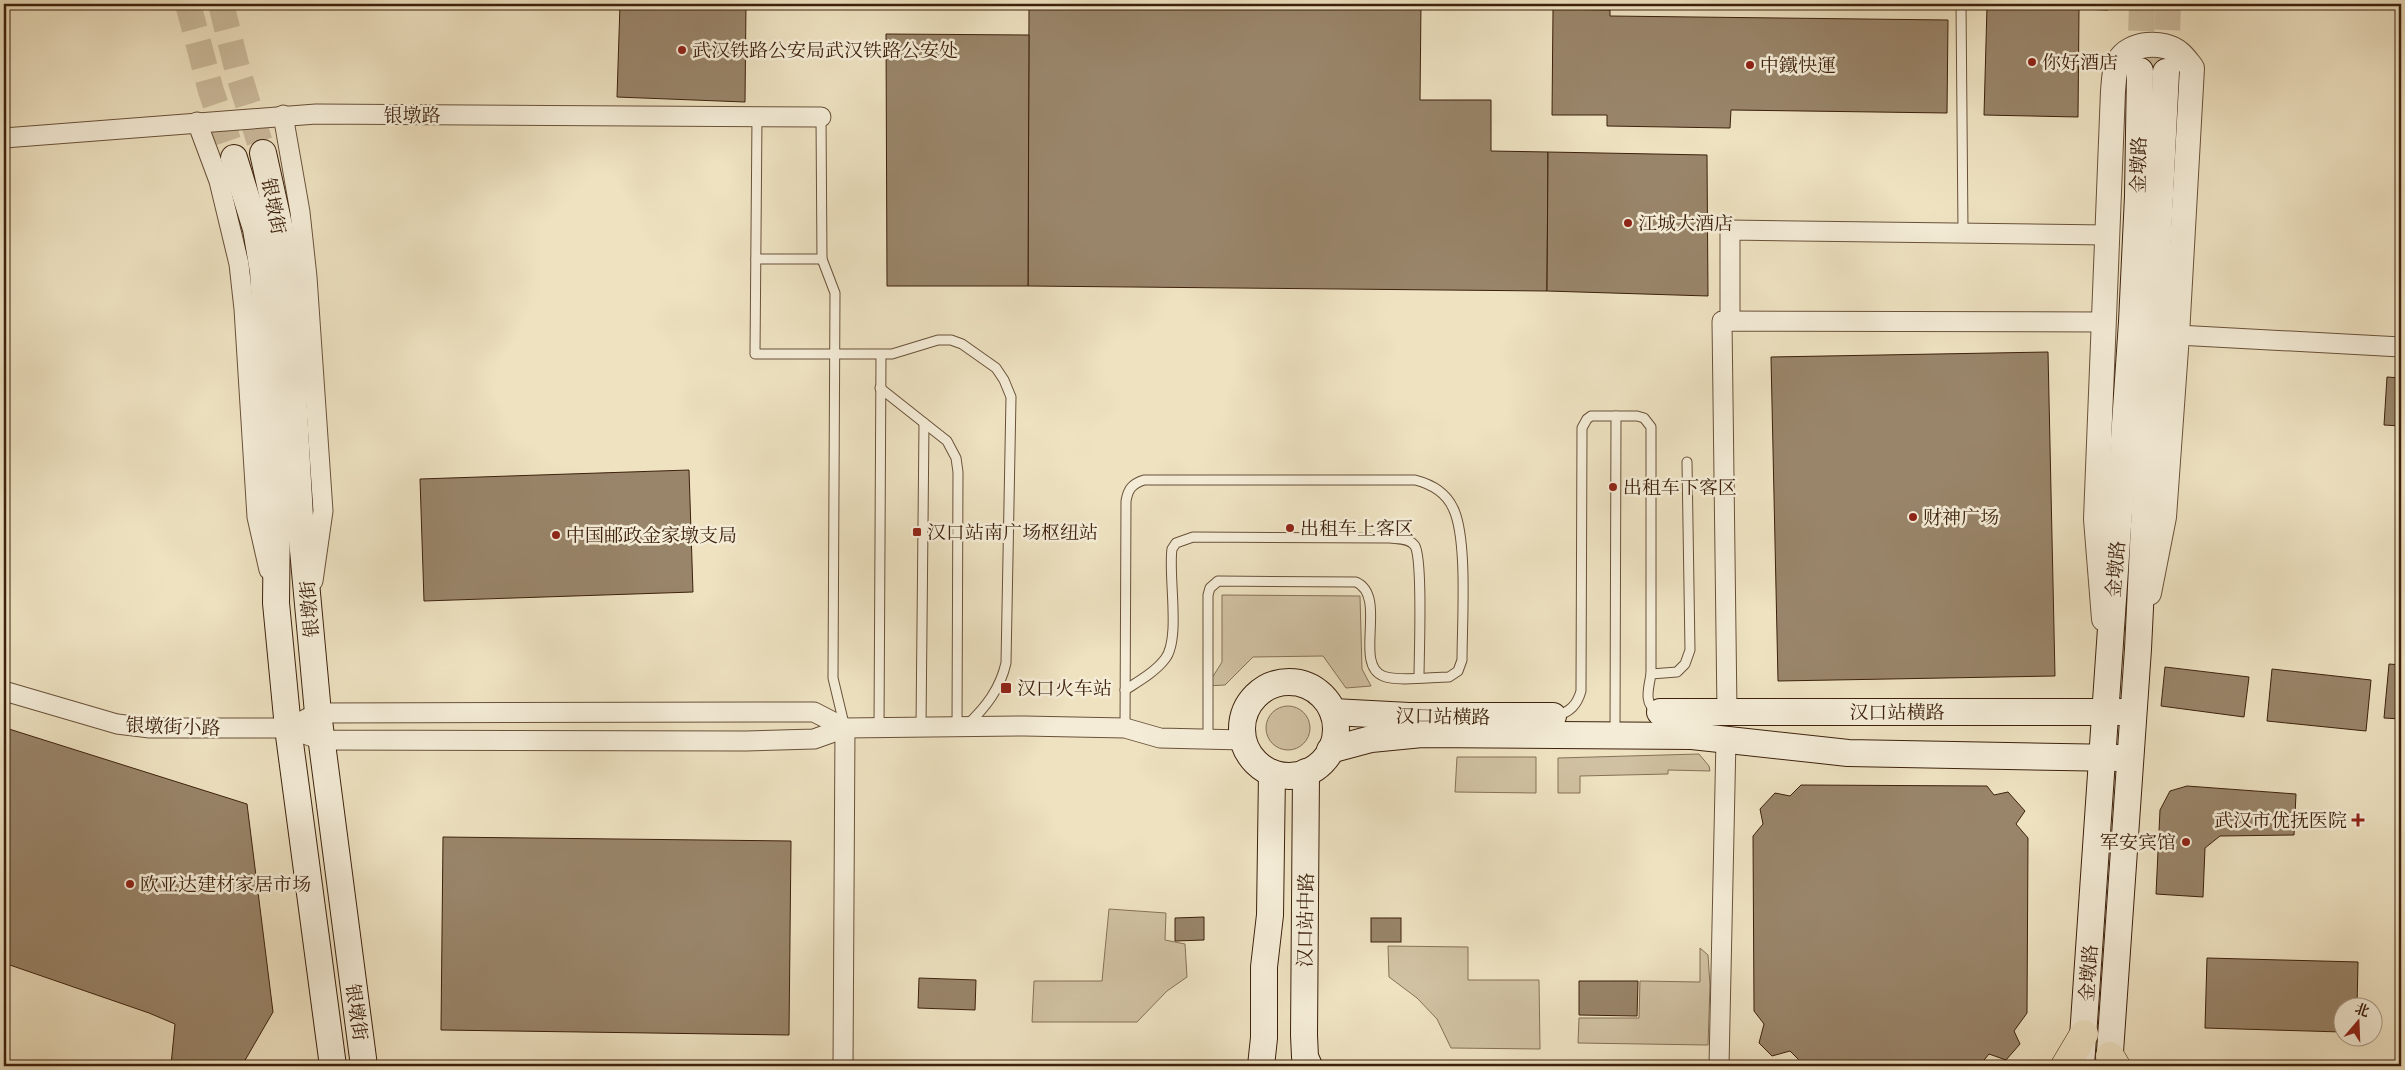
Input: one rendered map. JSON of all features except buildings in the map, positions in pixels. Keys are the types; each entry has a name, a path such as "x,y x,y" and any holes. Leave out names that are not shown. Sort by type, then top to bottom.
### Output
{"main road":[{"name":"金墩路","path":"2082,1066 2132,322 2138,196 2140,71"},
{"name":"金墩路","path":"2112,1063 2138,649 2166,72"},
{"name":"银墩街","path":"263,152 286,268 300,518 310,605 320,740 364,1066"},
{"name":"银墩街","path":"234,158 256,229 263,271 277,516 276,603 288,728 333,1066"},
{"path":"1281,682 1294,682 1306,685 1318,692 1327,701 1333,712 1336,725 1335,738 1330,750 1320,763 1306,772 1283,776 1272,773 1254,760 1243,740 1241,727 1249,703 1268,686 1281,682"},
{"name":"汉口站横路","path":"1333,712 1408,716 1553,716"},
{"name":"汉口站横路","path":"1660,712 2134,712"},
{"path":"1330,750 1371,739 1422,734 1692,736 1848,753 2131,758"},
{"name":"汉口站中路","path":"1306,772 1304,1035 1305,1057 1309,1066"},
{"name":"汉口站中路","path":"1260,1066 1264,1038 1264,967 1270,915 1272,773"},
{"path":"2065,1066 2084,1034"}],"street":[{"path":"2108,657 2096,519 2107,234 2116,68 2120,59 2136,48 2158,44 2178,52 2192,68 2177,335 2164,517 2138,649"},
{"path":"283,115 300,212 307,277 323,511 310,605"},
{"name":"银墩路","path":"4,138 283,115 821,117"},
{"path":"197,122 219,181 239,264 244,309 257,517 276,603"},
{"path":"1730,321 1730,230 2107,234"},
{"path":"1727,711 1722,321 2104,322"},
{"path":"2177,335 2401,347"},
{"name":"银墩街小路","path":"4,691 117,724 150,728 288,728"},
{"path":"288,728 318,714 814,712 845,728"},
{"path":"288,728 320,740 814,739 845,728 921,727 1125,728 1160,738 1243,740"},
{"path":"843,1066 845,728"},
{"path":"1719,1066 1726,739"}],"lane":[{"path":"1961,4 1962,231"},
{"path":"757,117 755,354 881,354 902,352 938,340 951,340 962,344 996,368 1004,380 1011,397 1006,662 1003,676 989,702 961,727"},
{"path":"821,117 822,258 835,293 833,678 845,728"},
{"path":"756,259 822,258"},
{"path":"879,728 881,354"},
{"path":"880,388 947,441 956,458 958,472 961,727"},
{"path":"1553,716 1571,710 1576,704 1580,691 1582,428 1591,416 1644,418 1651,428 1651,674 1649,704 1660,712"},
{"path":"1615,736 1616,416"},
{"path":"921,727 924,423"},
{"path":"1651,674 1677,672 1685,664 1690,650 1687,462"},
{"path":"1125,728 1126,501 1128,490 1134,484 1144,480 1415,480 1436,489 1453,508 1460,532 1462,660 1458,671 1449,677 1391,678 1383,676 1373,668 1369,598 1363,585 1348,581 1218,581 1210,588 1208,595 1208,739"},
{"path":"1125,690 1158,667 1170,653 1173,637 1172,548 1176,543 1193,537 1390,538 1409,541 1414,545 1418,567 1419,678"}],"shaded area":[{"path":"1222,595 1360,596 1362,669 1371,686 1346,688 1323,656 1253,657 1225,685 1207,686 1222,662"},
{"path":"1292,706 1304,712 1309,719 1309,737 1304,744 1297,749 1284,750 1276,747 1269,740 1266,724 1269,716 1276,709"},
{"path":"1699,754 1709,766 1710,771 1668,770 1668,774 1580,776 1580,793 1558,793 1558,758"},
{"path":"1457,757 1536,757 1536,793 1455,792"},
{"path":"1109,909 1166,913 1165,940 1185,944 1187,977 1167,991 1137,1022 1032,1022 1034,981 1102,981"},
{"path":"1388,946 1468,947 1468,980 1539,980 1540,1049 1451,1048 1437,1019 1417,998 1389,977"},
{"path":"1700,948 1708,955 1710,985 1708,1045 1578,1043 1579,1018 1639,1018 1640,981 1700,982"}],"tunnel":[{"path":"188,4 211,91 234,158"},
{"path":"221,4 238,72 263,153"},
{"path":"2140,70 2142,4"},
{"path":"2166,69 2168,4"}],"place":[{"name":"武汉铁路公安局武汉铁路公安处","path":"682,50"},
{"name":"你好酒店","path":"2032,62"},
{"name":"中鐵快運","path":"1750,65"},
{"name":"江城大酒店","path":"1628,223"},
{"name":"出租车下客区","path":"1613,487"},
{"name":"财神广场","path":"1913,517"},
{"name":"出租车上客区","path":"1290,528"},
{"name":"汉口站南广场枢纽站","path":"917,532"},
{"name":"中国邮政金家墩支局","path":"556,535"},
{"name":"汉口火车站","path":"1006,688"},
{"name":"武汉市优抚医院","path":"2358,820"},
{"name":"军安宾馆","path":"2186,842"},
{"name":"欧亚达建材家居市场","path":"130,884"}]}
